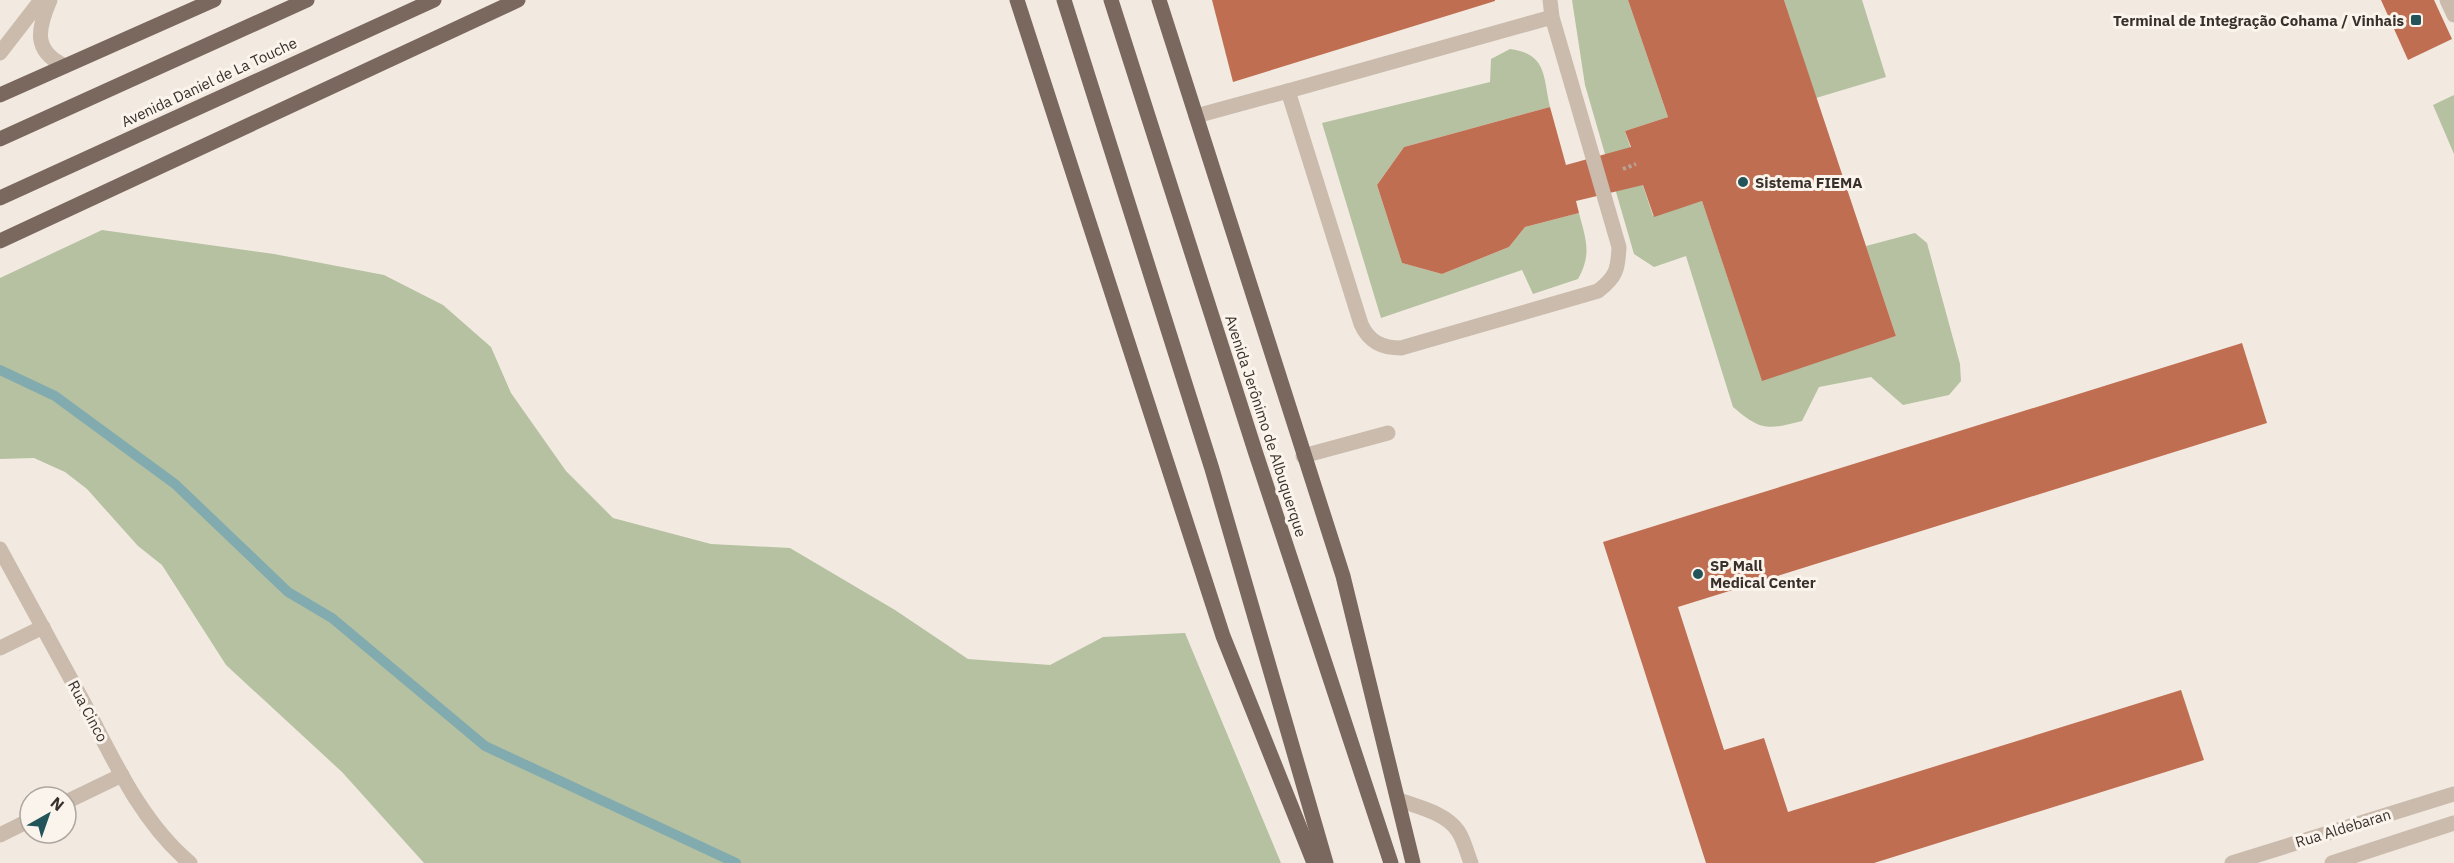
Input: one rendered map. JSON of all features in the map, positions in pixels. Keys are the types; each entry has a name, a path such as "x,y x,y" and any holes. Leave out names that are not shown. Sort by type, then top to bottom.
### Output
{"main road":[{"path":"0,95 214,0"},
{"path":"0,140 307,0"},
{"name":"Avenida Daniel de La Touche","path":"0,198 434,0"},
{"path":"0,241 518,0"},
{"path":"1017,0 1223,636 1314,863"},
{"path":"1064,0 1212,469 1326,863"},
{"name":"Avenida Jerônimo de Albuquerque","path":"1111,0 1256,454 1391,863"},
{"path":"1160,0 1342,576 1413,863"}],"street":[{"path":"0,53 41,0"},
{"path":"50,0 40,34 42,47 48,55 65,66"},
{"path":"1288,91 1361,324 1366,334 1378,344 1388,348 1401,348 1598,291 1611,281 1618,267 1619,247 1552,17 1550,0"},
{"path":"2447,0 2454,15"},
{"path":"1196,116 1552,17"},
{"path":"1303,456 1388,433"},
{"name":"Rua Cinco","path":"0,549 122,775 148,817 178,853 190,863"},
{"path":"0,648 44,627"},
{"path":"78,796 122,775"},
{"name":"Rua Aldebaran","path":"2232,863 2454,794"},
{"path":"1399,800 1437,815 1458,831 1471,863"},
{"name":"Rua Aldebaran","path":"2332,863 2454,823"},
{"path":"0,835 18,826"}],"green space":[{"path":"1572,0 1628,0 1668,117 1625,131 1653,216 1702,201 1762,380 1896,336 1866,246 1915,233 1927,243 1960,364 1961,381 1949,395 1903,405 1871,377 1819,387 1802,421 1781,426 1758,424 1733,407 1686,256 1654,267 1634,254 1585,85"},
{"path":"1784,0 1862,0 1886,77 1816,98"},
{"path":"1510,49 1531,56 1537,61 1544,76 1550,107 1404,147 1377,185 1402,263 1442,274 1509,247 1525,227 1579,213 1584,231 1586,254 1578,279 1533,294 1522,270 1381,318 1322,123 1490,82 1491,59"},
{"path":"2454,95 2454,154 2433,105"},
{"path":"102,230 274,254 384,275 443,305 491,347 511,393 566,471 613,518 711,544 790,548 895,610 968,659 1050,665 1103,637 1185,633 1281,863 424,863 342,772 226,665 162,565 138,546 87,489 65,472 34,458 0,459 0,278"}],"building":[{"path":"1212,0 1495,0 1495,1 1233,82"},
{"name":"Sistema FIEMA","path":"1628,0 1784,0 1896,336 1762,381 1702,201 1654,217 1643,185 1576,201 1579,213 1525,227 1509,247 1442,274 1402,263 1377,185 1404,147 1550,107 1566,165 1631,147 1625,131 1668,117"},
{"name":"Terminal de Integração Cohama / Vinhais","path":"2381,0 2434,0 2452,39 2408,60"},
{"name":"SP Mall Medical Center","path":"2242,343 2267,423 1678,607 1724,750 1764,738 1788,812 2181,690 2204,760 1874,863 1706,863 1603,542"}],"waterway":[{"path":"0,370 55,396 175,484 288,592 332,618 485,746 736,863"}],"place":[{"name":"Terminal de Integração Cohama / Vinhais","path":"2416,20"},
{"name":"Sistema FIEMA","path":"1743,182"},
{"name":"SP Mall Medical Center","path":"1698,574"}]}
